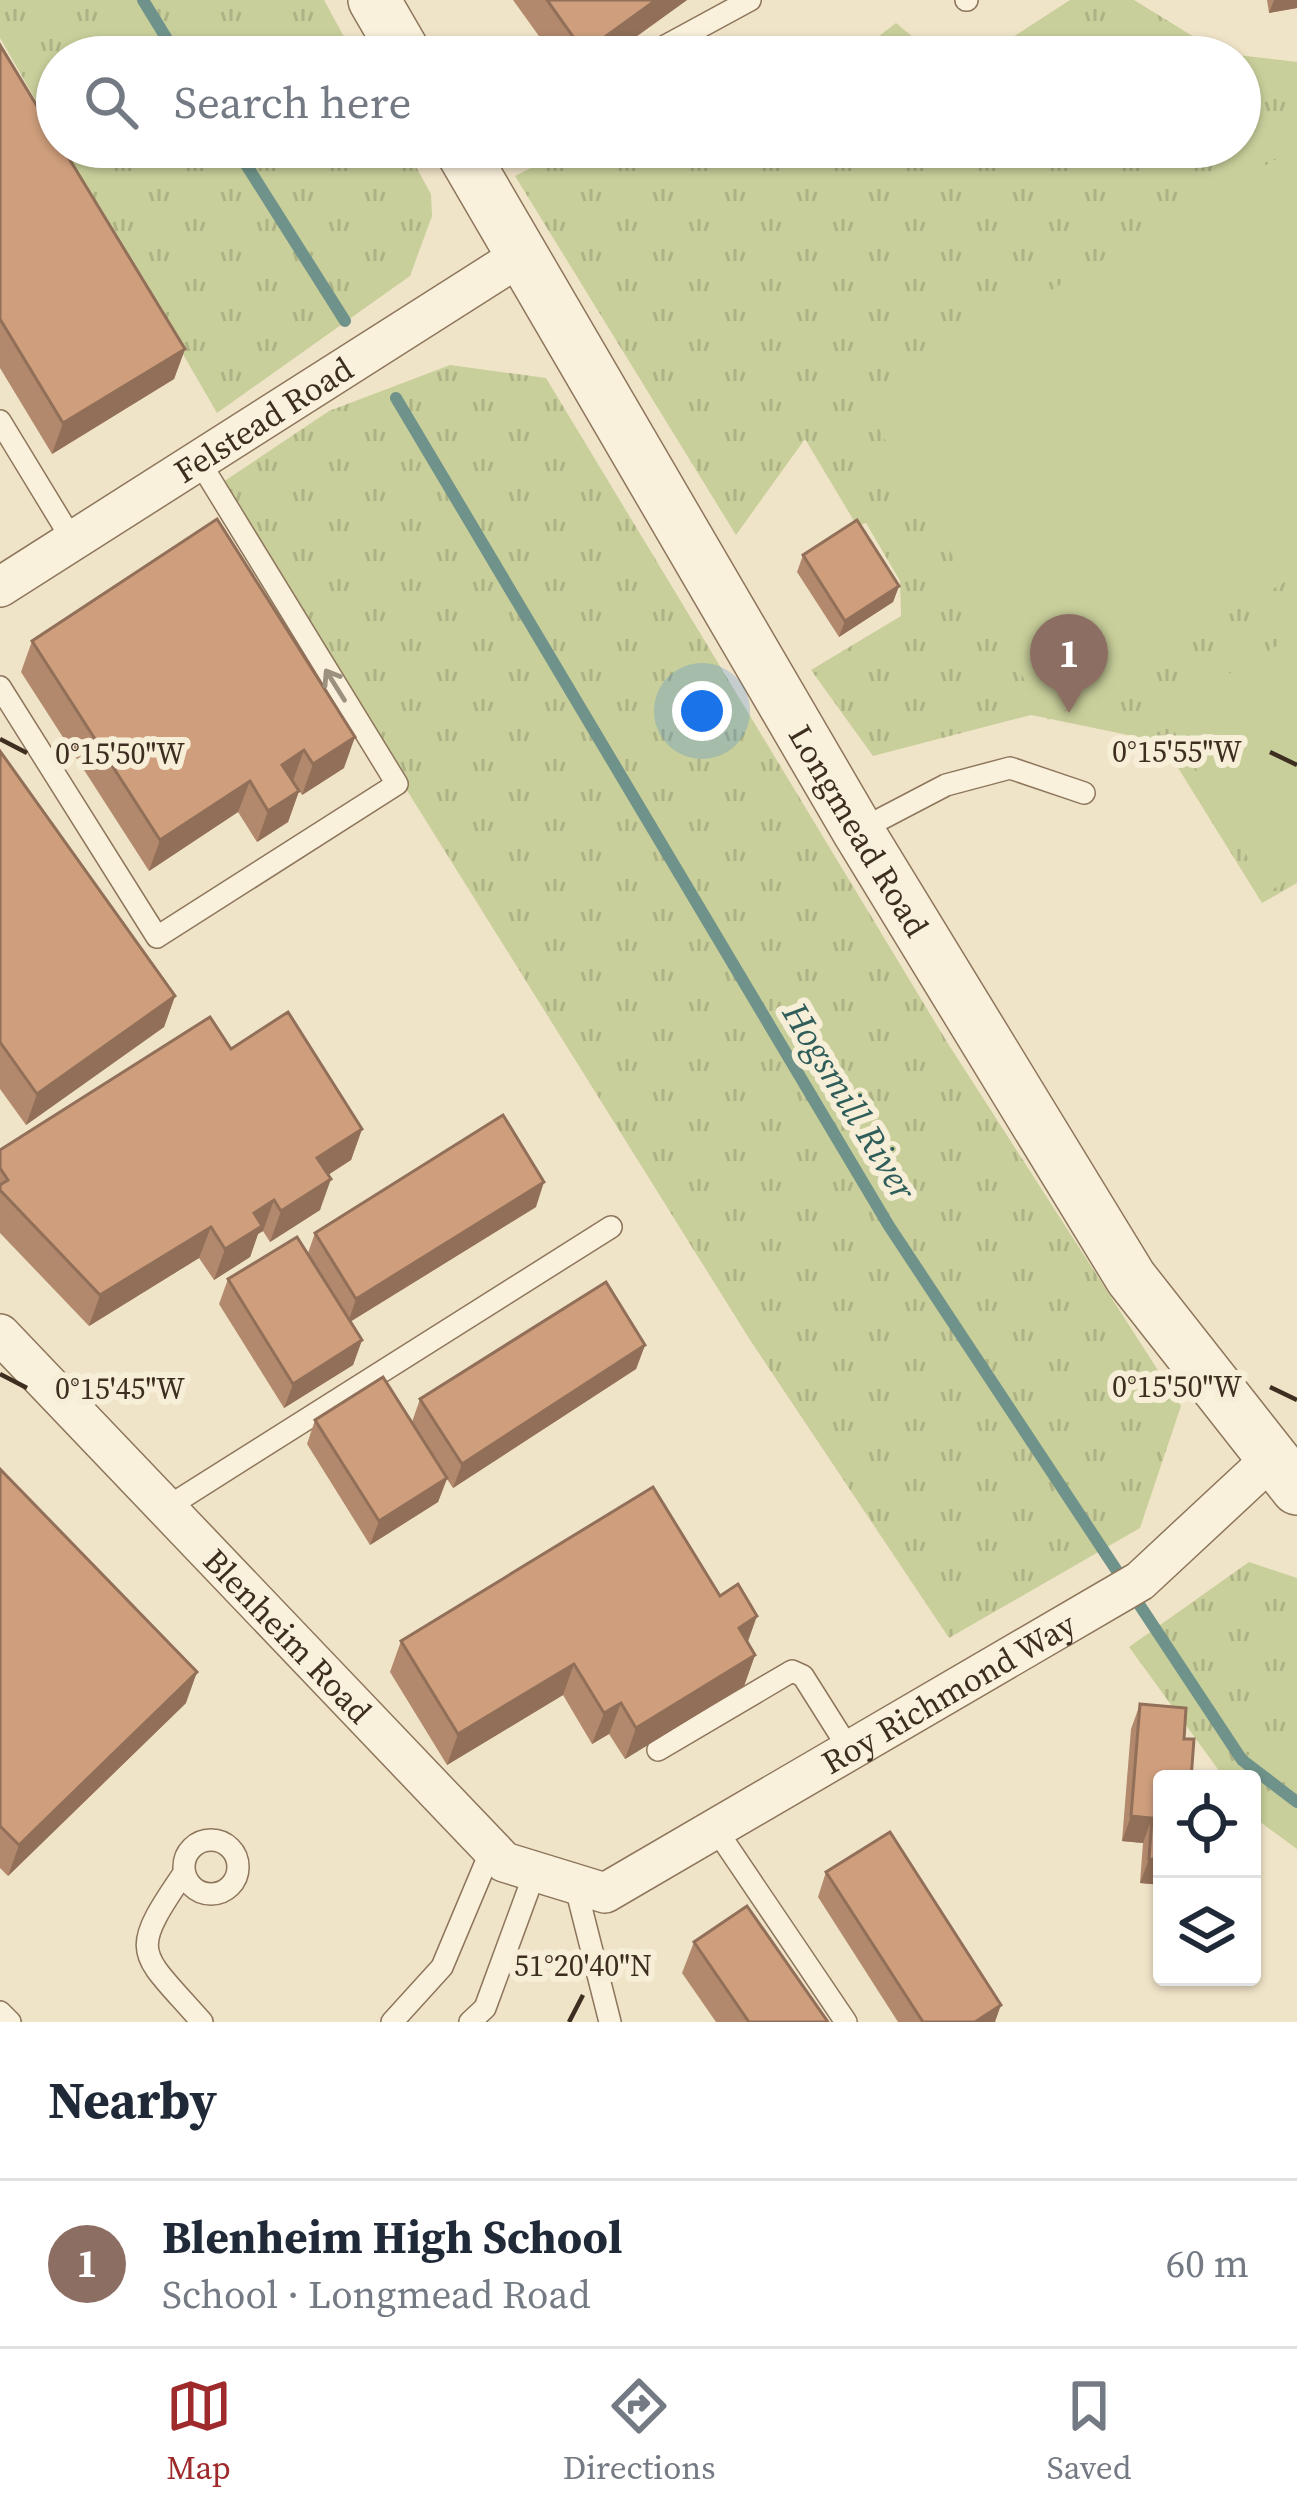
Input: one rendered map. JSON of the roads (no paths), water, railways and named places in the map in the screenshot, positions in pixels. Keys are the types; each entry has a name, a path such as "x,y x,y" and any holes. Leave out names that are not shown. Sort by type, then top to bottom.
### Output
{"street":[{"path":"374,0 395,36"},
{"name":"Longmead Road","path":"472,168 858,831 1131,1278 1283,1475"},
{"name":"Felstead Road","path":"0,587 525,253"},
{"name":"Blenheim Road","path":"0,1334 504,1862 590,1889"},
{"name":"Roy Richmond Way","path":"590,1889 715,1828 1140,1581 1283,1475"}],"lane":[{"path":"683,36 749,0"},
{"path":"0,422 73,541"},
{"path":"0,687 158,937 397,784 199,461"},
{"path":"858,831 946,785 1010,768 1084,793"},
{"path":"166,1508 611,1227"},
{"path":"658,1750 792,1671 802,1676 849,1749"},
{"path":"715,1828 847,2022"},
{"path":"392,2022 442,1967 491,1848"},
{"path":"470,2022 485,2008 535,1872"},
{"path":"184,1873 144,1942 146,1957 202,2022"},
{"path":"590,1889 610,2022"},
{"path":"0,2012 10,2022"}],"waterway":[{"name":"Hogsmill River","path":"143,0 165,36"},
{"name":"Hogsmill River","path":"248,168 345,321"},
{"name":"Hogsmill River","path":"396,398 889,1226 1242,1760 1297,1802"}],"place":[{"name":"Blenheim High School","path":"1069,713"}]}
